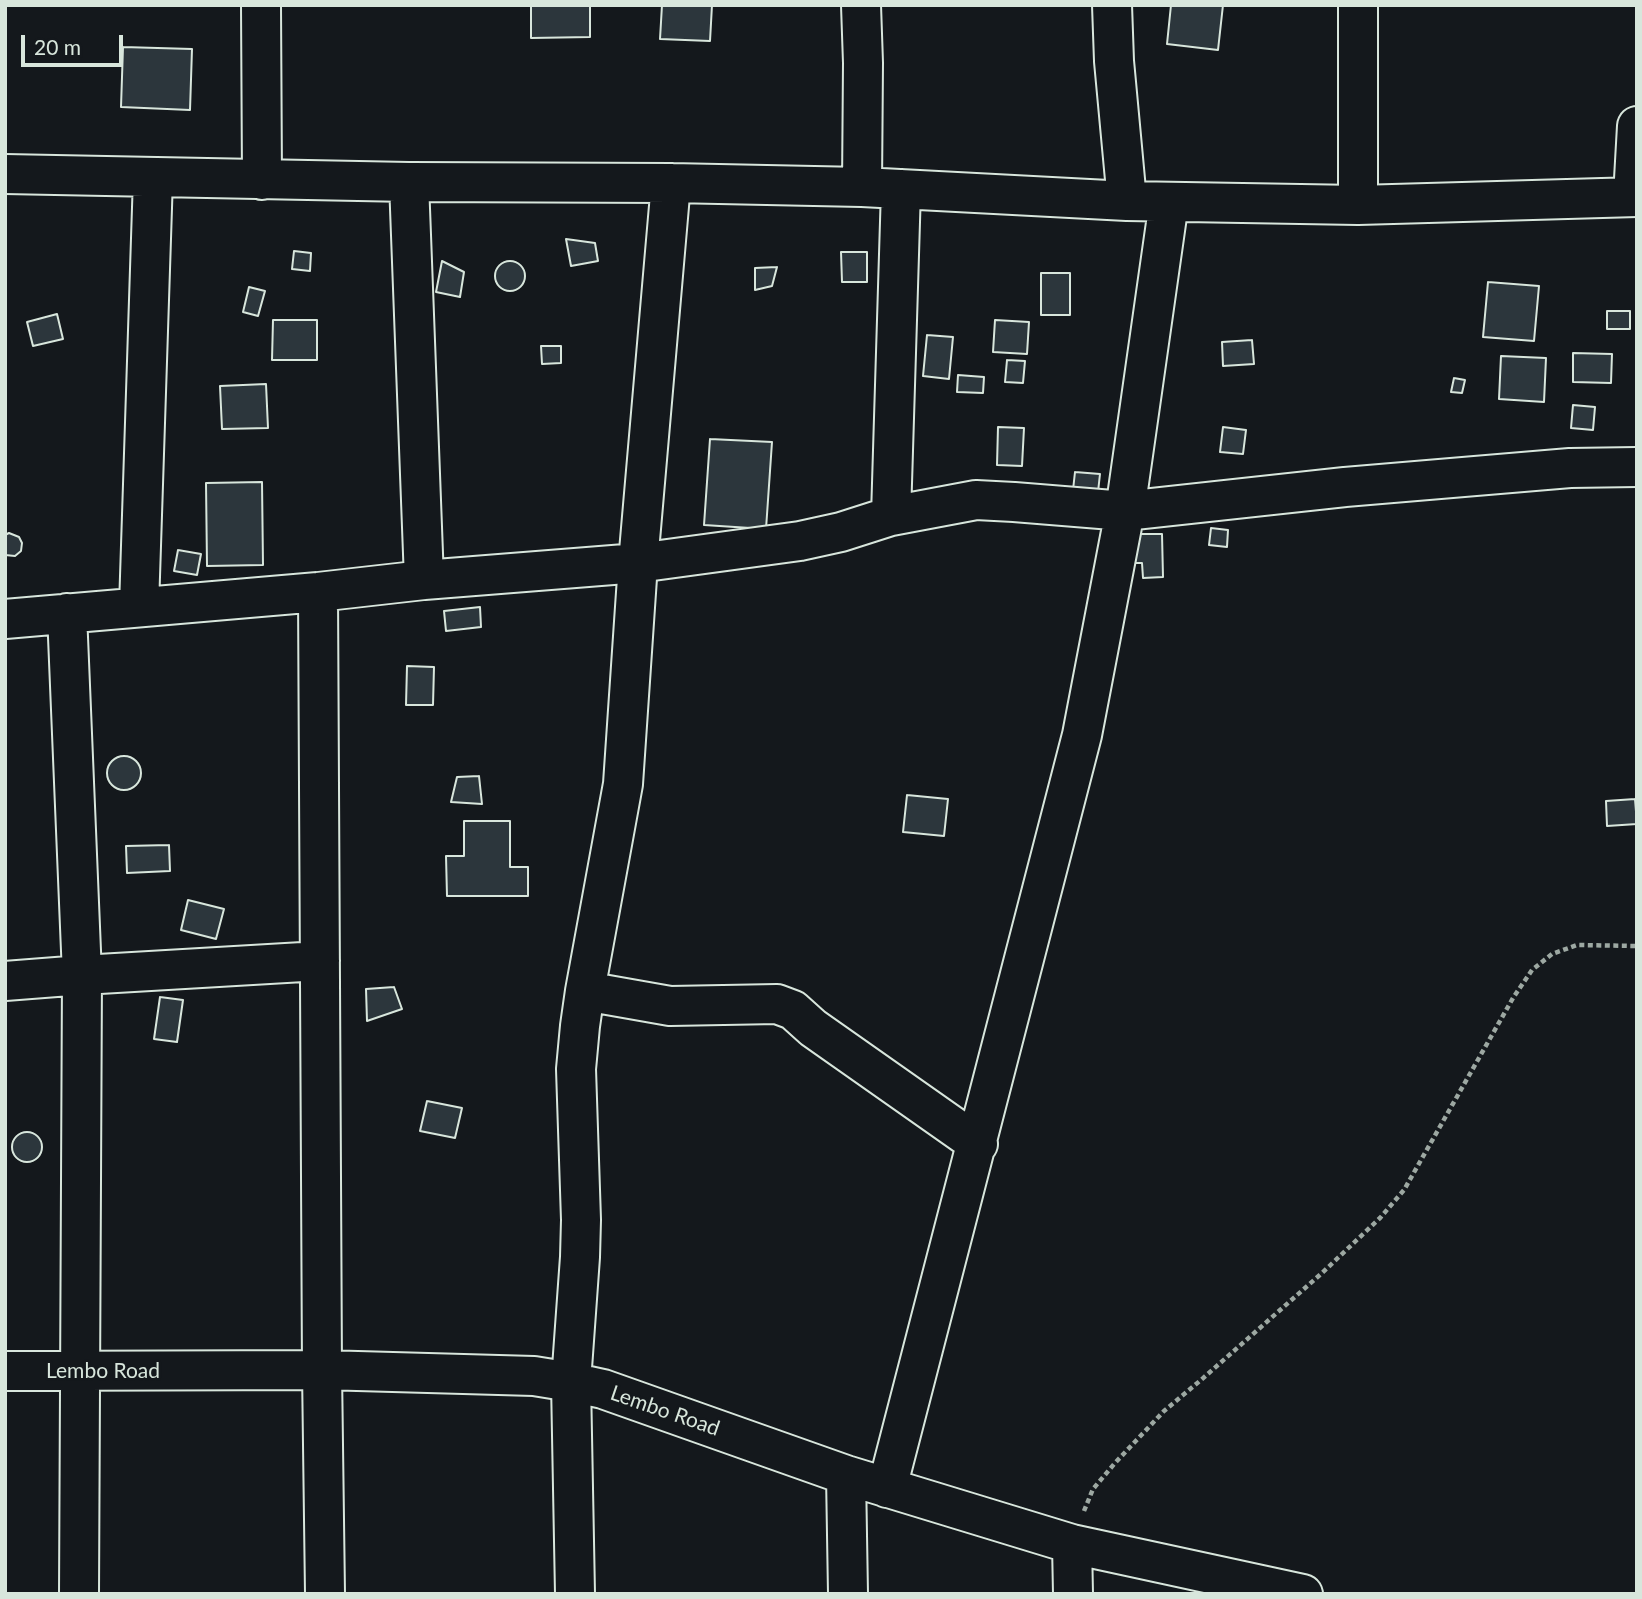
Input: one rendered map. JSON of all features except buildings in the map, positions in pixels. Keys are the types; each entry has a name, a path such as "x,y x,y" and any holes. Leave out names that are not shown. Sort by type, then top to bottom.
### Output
{"street":[{"path":"261,5 262,180"},
{"path":"861,5 862,187"},
{"path":"1112,5 1114,61 1127,201"},
{"path":"1357,205 1358,5"},
{"path":"5,174 262,180 862,187 1127,201 1357,205 1635,197 1637,126"},
{"path":"139,607 153,177"},
{"path":"409,182 424,580"},
{"path":"575,1594 571,1381 580,1233 576,1069 585,991 623,784 638,563 671,183"},
{"path":"891,516 901,189"},
{"path":"887,1488 1082,735 1125,510 1170,202"},
{"path":"5,618 638,563 800,541 841,532 891,516 976,500 1125,510 1345,487 1570,468 1637,467"},
{"path":"318,592 325,1594"},
{"path":"67,613 82,975 79,1594"},
{"path":"5,981 320,961"},
{"path":"585,991 670,1006 776,1004 793,1010 813,1028 978,1144"},
{"name":"Lembo Road","path":"5,1371 322,1370 534,1376 571,1381 603,1389 846,1475 1073,1544 1303,1594"},
{"path":"846,1475 848,1594"},
{"path":"1073,1544 1073,1594"}],"path":[{"path":"1073,1544 1093,1489 1115,1463 1164,1411 1322,1273 1380,1218 1404,1190 1513,998 1532,970 1552,954 1577,945 1637,946"}]}
